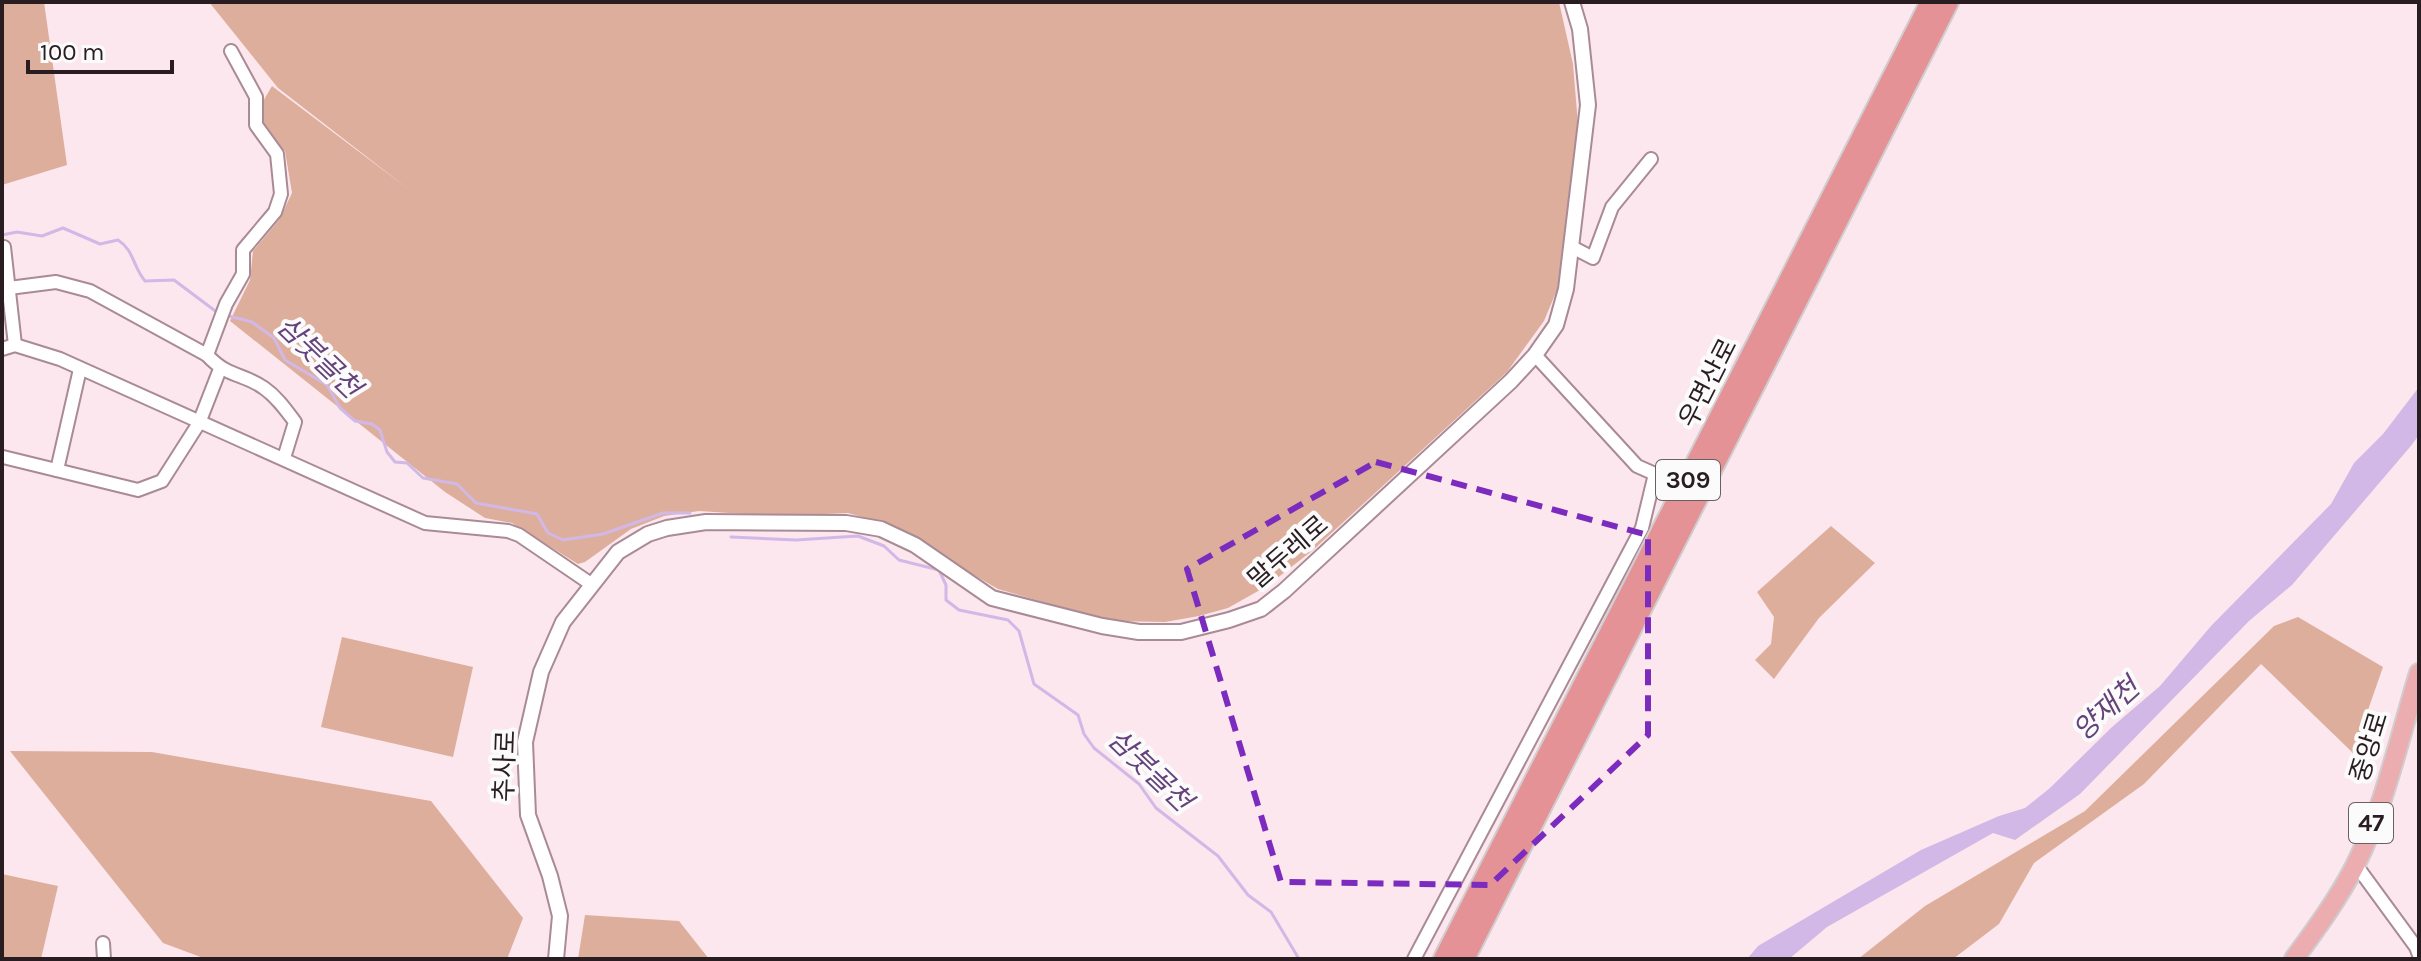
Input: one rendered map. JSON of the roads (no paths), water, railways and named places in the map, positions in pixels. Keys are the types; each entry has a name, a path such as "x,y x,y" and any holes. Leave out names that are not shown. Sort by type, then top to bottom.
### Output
{"highway":[{"name":"우면산로","path":"1444,959 1931,2"},
{"name":"우면산로","path":"1464,959 1948,2"}],"main road":[{"name":"중앙로","path":"2294,959 2356,865 2379,804 2419,673"}],"street":[{"name":"말두레로","path":"591,584 618,552 648,534 667,528 706,522 846,523 881,529 915,545 992,598 1139,632 1181,632 1261,609 1284,591 1535,355 1556,325 1566,289 1588,105 1580,29 1572,2"},
{"path":"207,355 226,304 243,274 243,250 275,212 281,194 277,154 256,125 256,97 231,51"},
{"path":"1572,247 1593,258 1612,207 1651,159"},
{"path":"4,247 8,347 60,359 425,523 487,528 519,535 591,584"},
{"path":"6,290 56,282 90,291 207,355 220,369 262,387 278,400 295,422 284,458"},
{"path":"1414,959 1642,528 1655,474 1637,466 1535,355"},
{"path":"57,470 80,369"},
{"path":"3,457 138,490 152,487 162,481 199,423 220,369"},
{"name":"추사로","path":"556,959 560,916 553,885 528,815 525,742 549,651 563,622 591,584"},
{"path":"2356,865 2419,955"},
{"path":"103,943 104,959"}],"waterway":[{"name":"삼붓골천","path":"2,235 17,232 42,236 63,228 100,244 118,240 127,249 145,281 174,280 218,313"},
{"name":"삼붓골천","path":"225,315 252,322 274,338 285,360 327,385 340,408 355,421 372,424 380,430 387,452 395,462 407,463 423,478 457,484 476,503 537,514 548,533 563,540 603,534 663,513 690,513"},
{"name":"삼붓골천","path":"731,537 796,540 858,536 884,546 899,560 939,570 946,585 946,600 959,610 1008,620 1019,631 1034,684 1078,715 1084,734 1094,748 1139,784 1156,808 1218,856 1248,895 1271,912 1299,959"}],"water label":[{"name":"양재천","path":"2106,709"}]}
